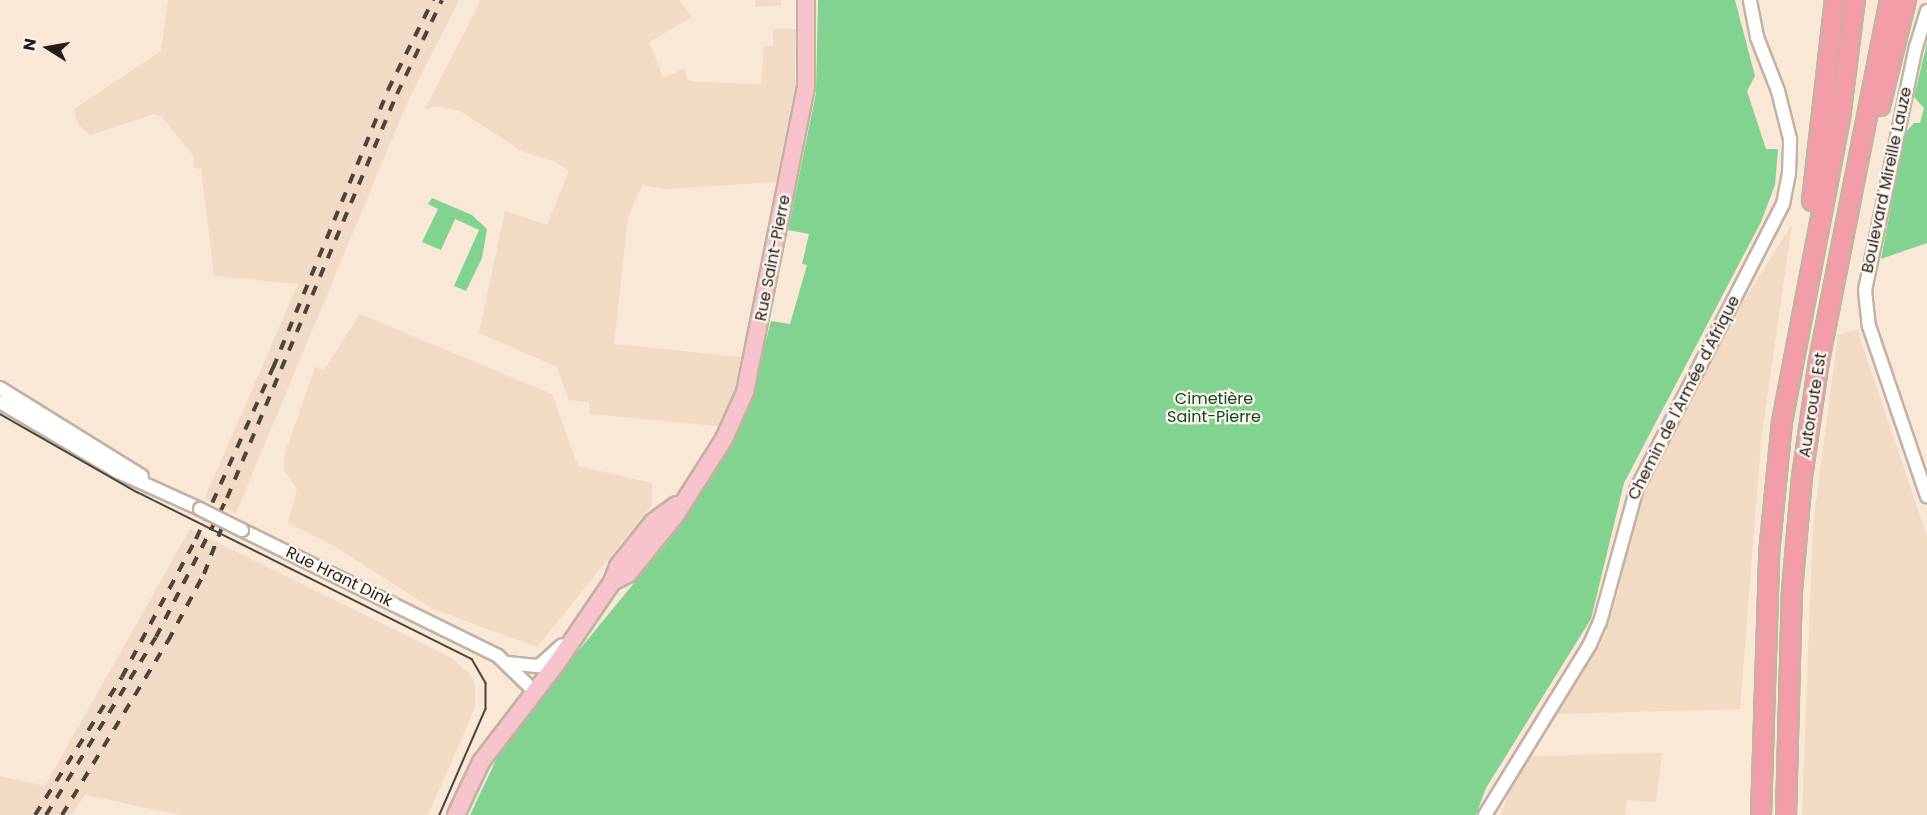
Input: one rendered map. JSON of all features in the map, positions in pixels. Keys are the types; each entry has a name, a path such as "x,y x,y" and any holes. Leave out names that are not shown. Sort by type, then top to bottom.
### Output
{"highway":[{"path":"1794,349 1835,0"},
{"name":"Autoroute Est","path":"1761,815 1769,554 1782,422 1794,349 1840,118 1855,0"},
{"name":"Autoroute Est","path":"1786,815 1792,591 1802,477 1838,261 1890,0"},
{"path":"1838,261 1906,0"}],"main road":[{"name":"Rue Saint-Pierre","path":"456,815 488,752 531,688 557,663 612,582 628,574 684,500 724,439 750,376 806,87 806,0"}],"street":[{"name":"Chemin de l'Armée d'Afrique","path":"1485,815 1590,644 1600,622 1637,488 1783,204 1789,173 1790,139 1785,112 1757,37 1750,0"},
{"name":"Boulevard Mireille Lauze","path":"1927,11 1865,290 1869,326 1923,473 1927,496"},
{"name":"Rue Hrant Dink","path":"0,388 65,425 169,495"},
{"name":"Rue Hrant Dink","path":"0,402 116,471 200,509 507,663 531,688"},
{"name":"Rue Hrant Dink","path":"507,663 538,666 573,638"}],"shaded area":[{"path":"168,0 459,0 407,103 236,513 205,498 298,284 214,276 201,169 194,168 193,155 161,116 154,114 90,135 79,125 73,110 161,51"},
{"path":"481,0 679,0 692,17 649,42 663,77 685,69 687,80 697,82 761,84 764,46 773,46 773,29 796,29 795,87 776,182 665,189 642,185 628,217 614,344 741,357 735,388 719,426 590,414 589,402 569,400 557,367 479,333 505,211 547,225 569,171 554,161 523,152 462,112 437,106 425,109"},
{"path":"755,0 781,0 781,5 755,7"},
{"path":"1792,224 1761,442 1740,709 1556,714 1604,638 1618,593 1634,516 1653,474 1739,308"},
{"path":"360,314 552,394 578,466 652,483 652,505 537,647 433,609 334,546 288,523 297,489 284,470 284,456 315,367 324,370"},
{"path":"1857,329 1927,536 1927,815 1802,815 1813,525 1838,335"},
{"path":"190,529 450,657 470,674 475,684 475,708 428,815 181,815 85,795 71,815 0,815 0,776 45,786"},
{"path":"1662,753 1656,802 1627,800 1625,815 1501,815 1509,790 1531,756"}],"green space":[{"name":"Cimetière Saint-Pierre","path":"818,0 1735,0 1755,76 1747,91 1766,149 1778,149 1775,185 1761,222 1624,483 1591,619 1486,788 1476,815 470,815 506,739 671,538 719,465 748,411 771,321 790,324 807,265 802,264 809,234 788,230 816,93"},
{"path":"1927,43 1927,243 1881,259 1905,133 1914,123 1920,123 1924,108 1914,97"},
{"path":"432,198 472,215 487,229 482,258 466,291 454,286 479,230 455,219 441,250 422,242 438,209 428,204"}],"tram line":[{"path":"0,414 137,492 472,659 486,683 486,709 440,815"}],"railway":[{"path":"35,815 122,677 196,539 273,368 388,90 433,0"},
{"path":"46,815 156,637 227,498 397,94 442,0"},
{"path":"62,815 168,641 204,574 224,522"}]}
